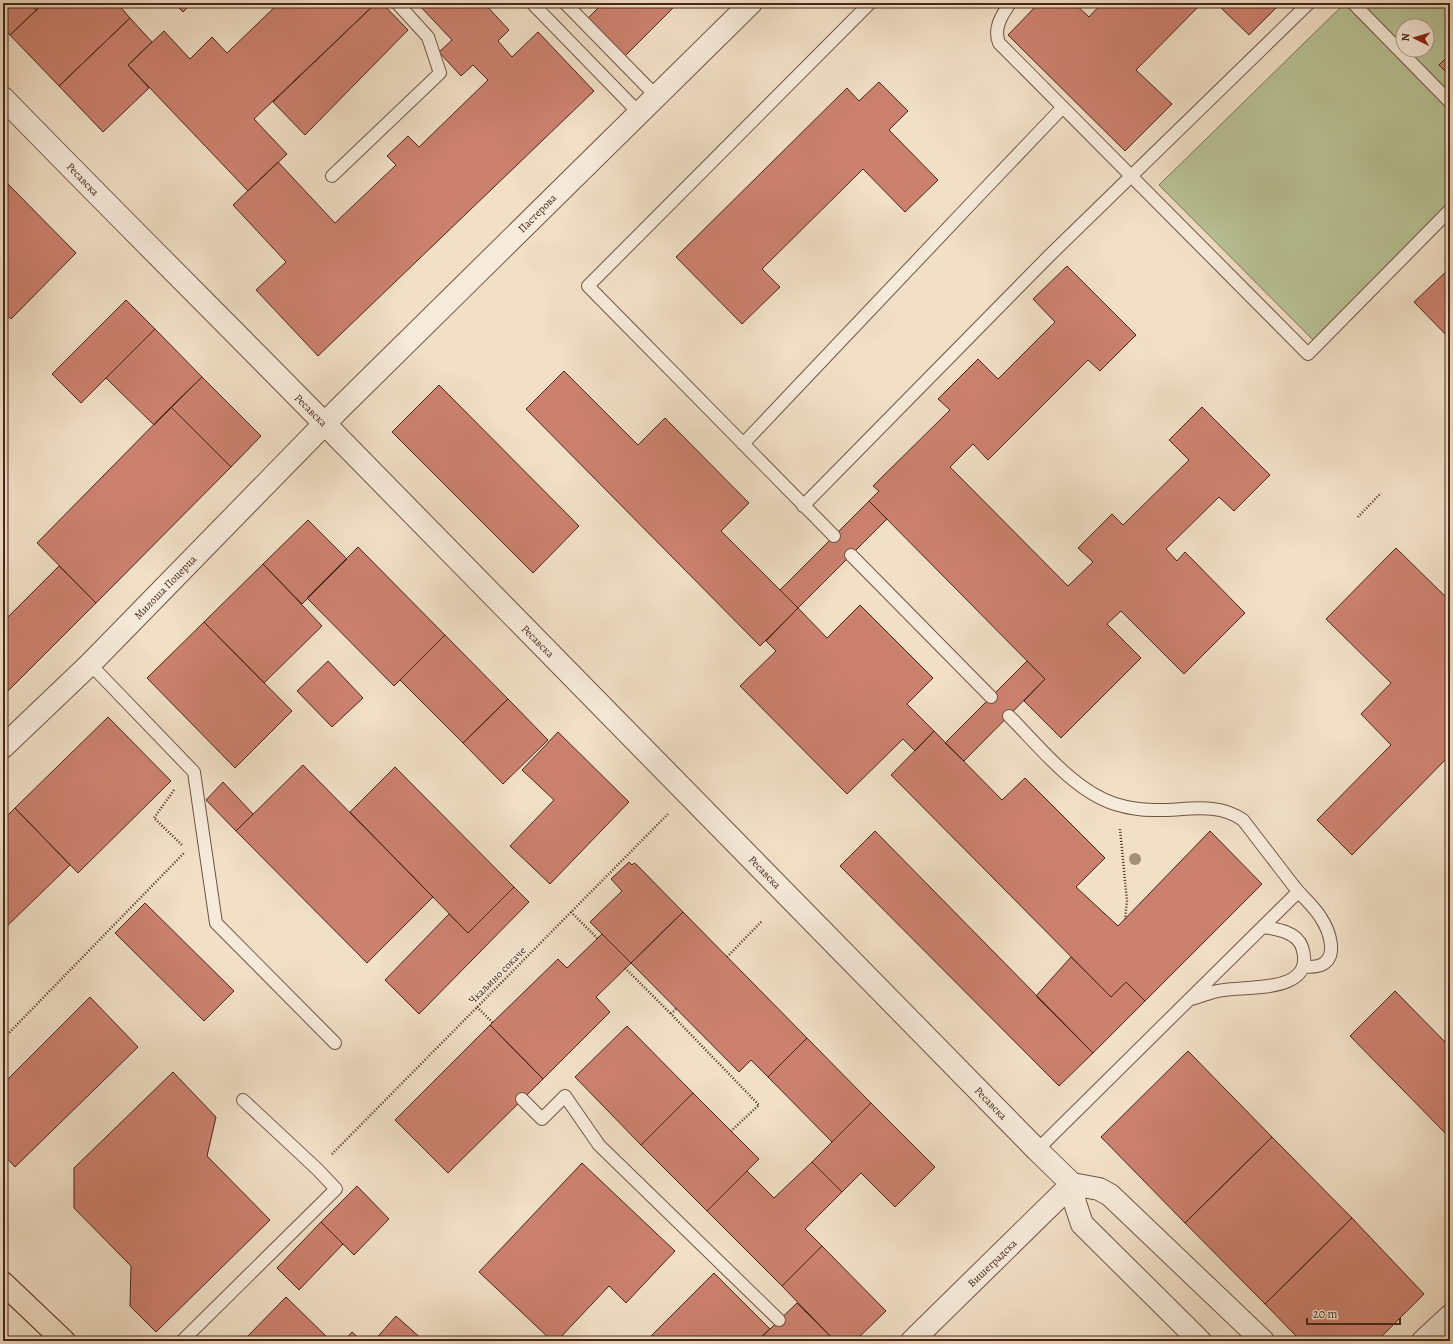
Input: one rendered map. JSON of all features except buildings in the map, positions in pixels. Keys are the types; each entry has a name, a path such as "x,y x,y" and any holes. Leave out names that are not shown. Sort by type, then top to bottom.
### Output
{"main road":[{"path":"3,1283 64,1341"}],"street":[{"name":"Пастерова","path":"324,423 751,3"},
{"name":"Ресавска","path":"3,98 140,239 324,423 1072,1184"},
{"name":"Милоша Поцерца","path":"3,747 90,664 324,423"},
{"name":"Вишеградска","path":"912,1341 1072,1184"},
{"path":"1200,1341 1082,1224 1075,1203 1072,1184 1099,1189 1110,1195 1263,1341"},
{"path":"1423,1341 1450,1316"}],"lane":[{"path":"332,176 440,73 428,37 397,3"},
{"path":"532,3 639,113"},
{"path":"565,3 656,96"},
{"path":"834,536 588,286 870,3"},
{"path":"1010,3 1001,17 996,33 999,43 1308,354 1450,210"},
{"path":"803,506 1042,263 1308,3"},
{"path":"1353,3 1450,102"},
{"path":"743,444 1063,107"},
{"path":"851,555 991,697"},
{"path":"90,664 194,772 216,923 335,1043"},
{"path":"1009,716 1062,770 1083,788 1098,797 1116,804 1136,809 1155,810 1186,808 1222,810 1234,813 1243,820 1298,892 1321,918 1328,931 1331,948 1326,962 1316,966 1303,967"},
{"path":"1037,1150 1298,892"},
{"path":"1190,999 1221,990 1273,986 1283,984 1293,979 1303,967 1304,954 1300,942 1297,938 1284,932 1263,927"},
{"path":"522,1099 542,1119 565,1096 599,1145 779,1320"},
{"path":"182,1341 336,1189 317,1168 243,1100"}],"path":[{"path":"1358,517 1380,493"},
{"path":"3,1039 186,850 154,818 175,788"},
{"name":"Чкаљино сокаче","path":"317,1168 688,794"},
{"path":"1120,828 1127,902 1125,919"},
{"path":"571,912 597,938"},
{"path":"727,957 762,921"},
{"path":"626,968 759,1105 731,1131"},
{"path":"477,1007 493,1023"},
{"path":"671,1014 676,1009"}],"green space":[{"path":"1345,3 1450,3 1450,210 1317,344 1159,185"}]}
